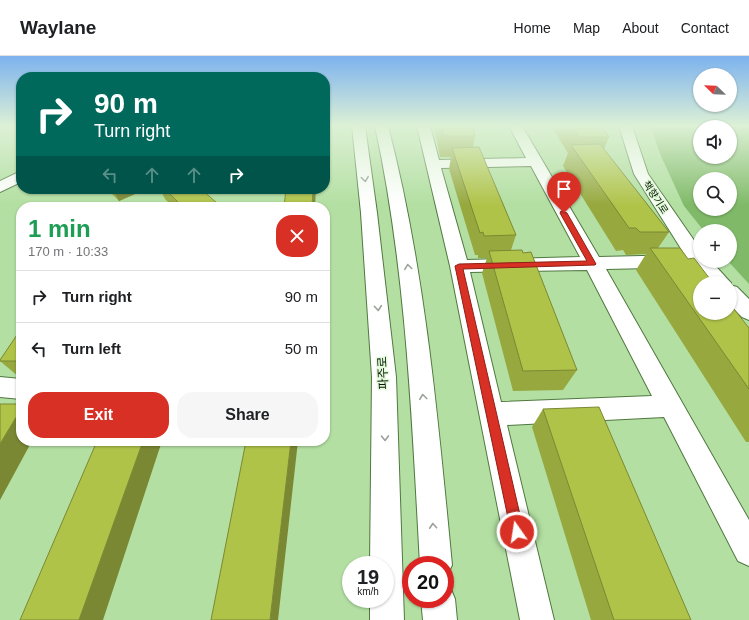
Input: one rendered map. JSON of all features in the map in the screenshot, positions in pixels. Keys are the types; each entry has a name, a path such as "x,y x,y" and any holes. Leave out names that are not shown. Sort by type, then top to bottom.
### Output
{"main road":[{"name":"파주로","path":"361,152 369,213 384,377 387,620"},
{"path":"388,152 392,169 408,268 424,406 435,556"},
{"path":"429,152 459,266 537,620"},
{"path":"530,152 749,550"},
{"name":"책향기로","path":"633,152 641,174 693,253"},
{"path":"432,164 535,162"},
{"path":"0,187 16,179"},
{"path":"459,266 693,261"},
{"name":"책향기로","path":"707,268 714,276"},
{"path":"737,299 749,312"},
{"path":"0,387 16,389"},
{"path":"491,414 670,406"},
{"path":"439,608 440,620"}],"green space":[{"path":"660,152 693,152 693,164 737,164 737,152 749,152 749,284 734,268 737,268 737,224 698,224 684,206"}],"building":[{"path":"453,152 481,152 516,235 484,236 483,232 480,233"},
{"path":"576,152 607,152 669,232 640,232 636,228 629,228"},
{"path":"170,194 207,194 216,202 178,202"},
{"path":"285,194 313,194 312,202 285,202"},
{"path":"650,248 680,248 688,259 693,258 693,268 702,268 708,276 693,276 693,309"},
{"path":"522,250 523,253 531,252 577,370 523,371 489,251"},
{"path":"737,313 749,328 749,389 701,320 737,320"},
{"path":"16,336 16,361 0,360"},
{"path":"0,404 16,404 16,417 0,444"},
{"path":"599,407 691,620 614,620 543,409"},
{"path":"95,446 141,446 79,620 20,620"},
{"path":"245,446 290,446 270,620 211,620"}],"route":[{"path":"517,532 459,266 592,264 564,213"}]}
